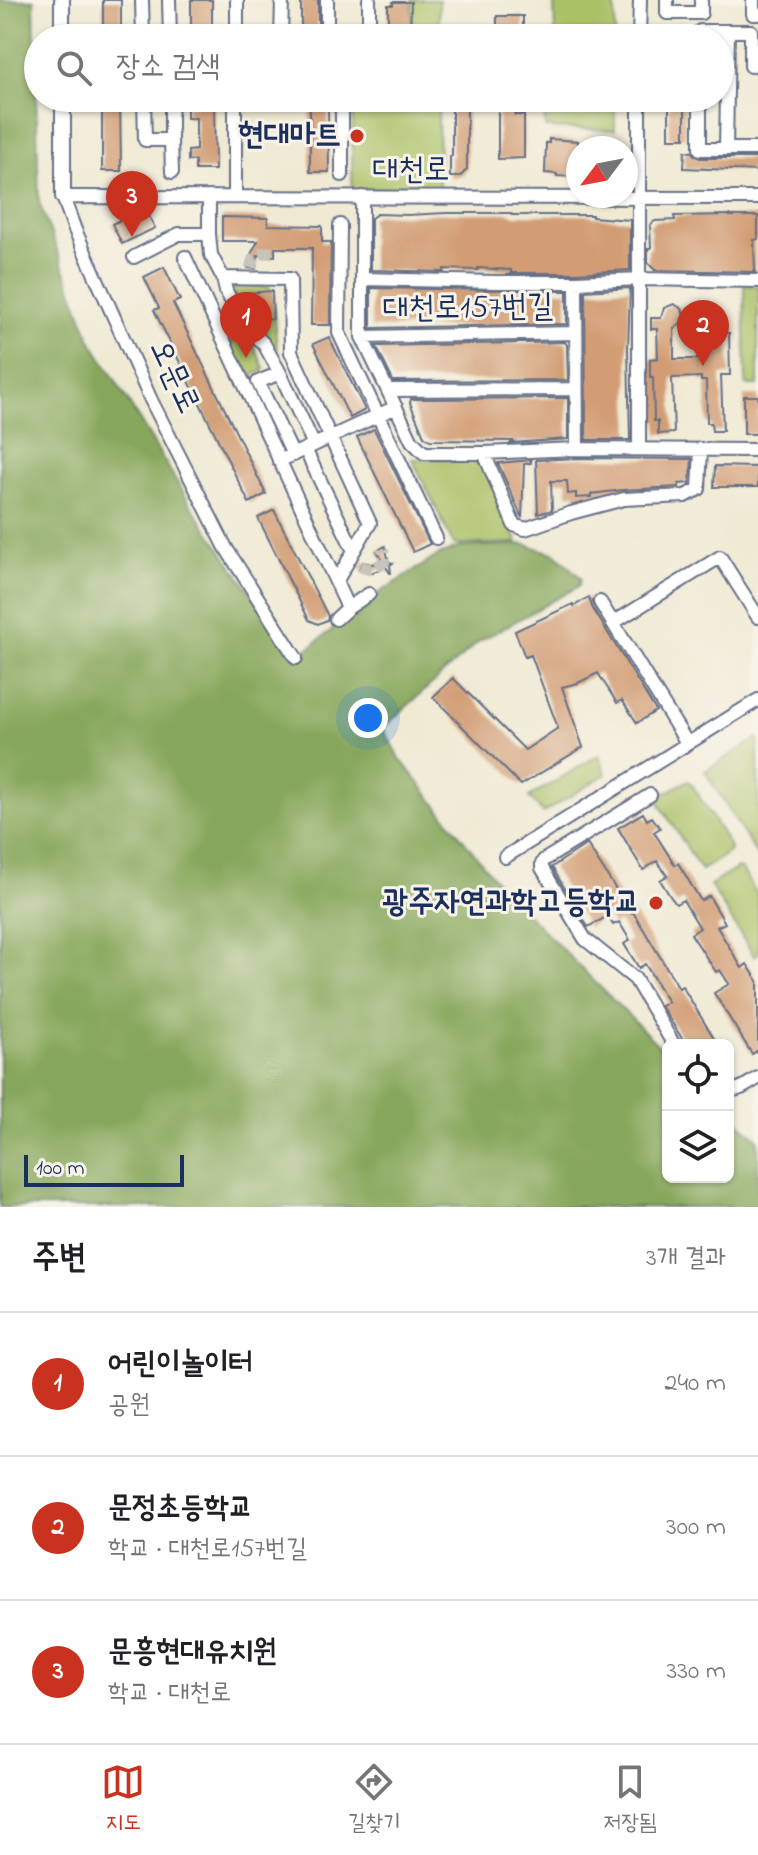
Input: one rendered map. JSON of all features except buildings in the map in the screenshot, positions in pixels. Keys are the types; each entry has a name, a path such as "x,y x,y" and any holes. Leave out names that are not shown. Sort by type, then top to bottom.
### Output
{"main road":[{"path":"62,0 62,24"},
{"name":"오문로","path":"63,112 63,197"}],"street":[{"path":"142,0 143,24"},
{"path":"169,0 170,24"},
{"path":"237,0 237,24"},
{"path":"281,24 282,0"},
{"path":"327,0 327,24"},
{"path":"369,0 369,24"},
{"path":"639,24 640,0"},
{"path":"667,0 667,13 701,13 701,0"},
{"path":"753,0 753,14 758,14"},
{"path":"734,31 751,31 751,66"},
{"path":"144,112 145,140 171,140"},
{"path":"171,112 172,172"},
{"path":"235,112 235,197"},
{"path":"342,112 342,175"},
{"path":"639,112 639,449"},
{"path":"700,112 700,149 758,149"},
{"path":"726,149 727,112"},
{"name":"대천로","path":"63,197 566,198"},
{"name":"오문로","path":"63,197 158,414 226,548 296,658"},
{"path":"209,197 211,255 243,323 264,344 280,373 304,449 360,566"},
{"path":"362,197 363,279"},
{"name":"대천로","path":"638,198 758,198"},
{"path":"340,225 339,333 436,538"},
{"path":"134,257 179,234 209,234"},
{"path":"185,257 348,608"},
{"path":"205,301 224,285 251,274 290,279 291,352 370,523 336,582"},
{"name":"대천로157번길","path":"758,281 363,279 362,337 412,441 424,453 577,449 758,450"},
{"name":"대천로157번길","path":"576,282 577,449"},
{"name":"대천로157번길","path":"362,337 575,333"},
{"path":"280,373 258,382 304,449"},
{"path":"389,390 576,389"},
{"path":"279,461 396,407"},
{"path":"484,453 514,525 525,529 624,499 685,496 699,489 701,449"},
{"path":"613,623 720,557 758,617"},
{"path":"336,619 369,594"},
{"path":"600,602 687,743"},
{"path":"505,857 758,700"},
{"path":"650,795 544,860 542,868 585,939 635,979 670,1039"},
{"path":"734,1091 758,1078"}],"green space":[{"path":"0,0 34,0 35,24 24,24 24,112 37,112 39,202 91,340 192,507 296,658 376,595 439,555 460,547 524,544 556,554 581,578 579,586 478,642 383,728 398,756 504,891 662,1049 662,1183 734,1183 734,1118 758,1139 758,1207 0,1207"},
{"path":"412,0 439,0 439,24 411,24"},
{"path":"554,2 615,3 615,24 555,24"},
{"path":"353,112 438,112 439,189 352,190"},
{"path":"544,112 615,112 615,130 545,128"},
{"path":"233,282 269,287 272,291 278,361 262,333 247,320 231,289"},
{"path":"744,286 758,286 758,385 746,385"},
{"path":"242,338 254,346 265,370 243,380 227,344"},
{"path":"481,458 518,543 454,545 412,459"},
{"path":"758,738 758,857 705,771"},
{"path":"599,755 606,774 543,813 529,797"},
{"path":"687,781 730,850 701,870 660,805 662,795"},
{"path":"738,868 758,896 758,954 754,956 710,885"}],"tunnel":[{"path":"251,268 257,255 272,253"},
{"path":"360,566 370,569 379,566 384,561 383,549"}],"place":[{"name":"현대마트","path":"357,136"},
{"name":"문흥현대유치원","path":"132,237"},
{"name":"어린이놀이터","path":"246,358"},
{"name":"문정초등학교","path":"703,366"},
{"name":"광주자연과학고등학교","path":"656,903"}]}
